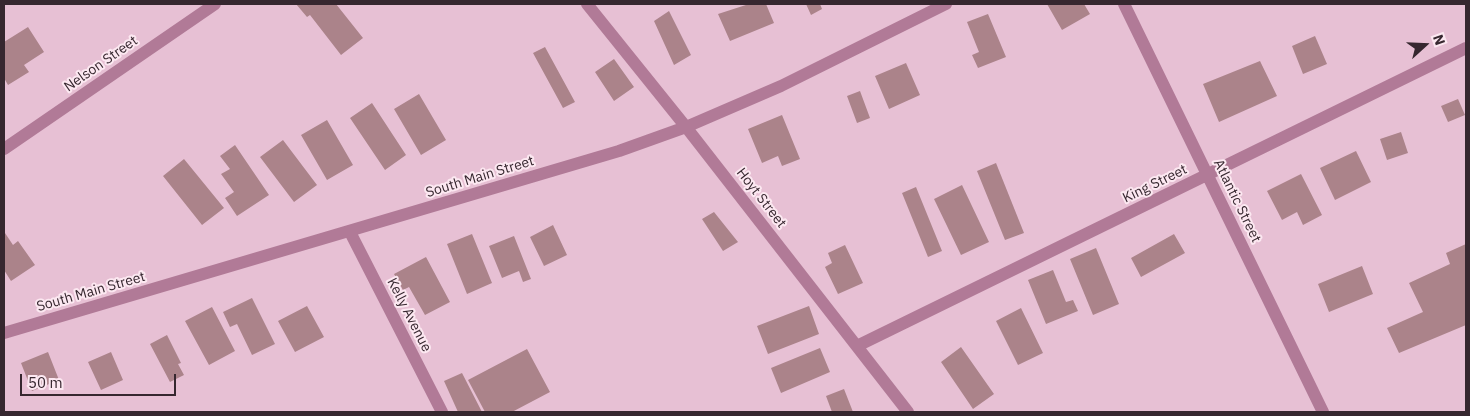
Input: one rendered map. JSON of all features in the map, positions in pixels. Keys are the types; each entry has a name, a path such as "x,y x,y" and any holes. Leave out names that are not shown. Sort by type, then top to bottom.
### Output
{"street":[{"name":"Nelson Street","path":"4,149 215,4"},
{"name":"Hoyt Street","path":"587,4 686,126 908,412"},
{"name":"South Main Street","path":"4,333 619,152 780,86 946,4"},
{"name":"Atlantic Street","path":"1124,4 1323,412"},
{"name":"King Street","path":"857,346 1466,48"},
{"name":"Kelly Avenue","path":"350,232 442,412"}],"building":[{"path":"296,4 336,4 363,38 341,55 310,15 307,17"},
{"path":"749,4 766,4 774,23 730,41 718,14"},
{"path":"806,4 820,4 822,9 811,15"},
{"path":"1047,4 1084,4 1090,14 1062,30"},
{"path":"669,11 691,55 674,65 654,21"},
{"path":"988,14 1006,57 978,68 972,55 979,52 967,22"},
{"path":"28,27 44,52 24,65 29,72 8,85 4,78 4,42"},
{"path":"1315,36 1327,64 1303,74 1292,46"},
{"path":"545,47 575,102 563,108 533,53"},
{"path":"614,59 634,87 614,101 595,72"},
{"path":"1260,61 1277,96 1219,122 1203,84"},
{"path":"906,63 920,95 889,109 875,76"},
{"path":"860,91 870,118 857,123 847,96"},
{"path":"419,94 446,140 421,155 394,109"},
{"path":"1458,99 1465,115 1448,122 1441,106"},
{"path":"372,103 406,155 385,170 350,118"},
{"path":"782,115 800,159 782,166 778,156 762,163 748,129"},
{"path":"327,120 353,165 327,180 301,135"},
{"path":"1401,132 1408,153 1387,160 1380,139"},
{"path":"283,140 317,185 294,202 260,157"},
{"path":"235,145 269,195 237,216 225,198 234,192 221,174 230,169 220,156"},
{"path":"1356,151 1371,182 1335,200 1320,168"},
{"path":"184,159 224,208 202,225 163,176"},
{"path":"996,163 1024,233 1005,240 977,171"},
{"path":"1301,174 1322,215 1303,225 1297,212 1282,220 1267,191"},
{"path":"962,185 989,242 961,255 934,199"},
{"path":"916,187 942,251 928,257 902,193"},
{"path":"714,212 738,242 723,251 702,219"},
{"path":"553,225 567,255 544,266 530,237"},
{"path":"5,233 13,245 18,241 35,265 11,281 4,270"},
{"path":"472,234 492,283 467,294 447,244"},
{"path":"1174,234 1185,253 1141,277 1131,258"},
{"path":"514,236 531,279 523,282 519,271 502,278 489,246"},
{"path":"1466,244 1466,325 1399,353 1387,328 1423,312 1409,283 1450,264 1446,253"},
{"path":"845,245 863,283 838,294 825,267 832,263 828,253"},
{"path":"1096,248 1119,304 1093,315 1070,259"},
{"path":"426,257 450,302 425,315 409,287 403,290 394,274"},
{"path":"1362,266 1373,294 1329,312 1318,284"},
{"path":"1053,270 1066,302 1073,300 1078,311 1046,324 1028,280"},
{"path":"252,298 275,344 252,355 237,324 230,327 223,312"},
{"path":"307,306 324,337 295,352 278,321"},
{"path":"809,306 819,334 768,354 757,326"},
{"path":"212,307 235,351 209,365 185,321"},
{"path":"1021,308 1043,353 1018,365 996,321"},
{"path":"167,335 181,363 178,364 184,375 170,382 150,344"},
{"path":"961,347 994,394 973,409 941,362"},
{"path":"820,348 830,372 781,393 771,368"},
{"path":"527,349 550,392 512,412 485,412 468,380"},
{"path":"48,352 59,380 32,391 21,363"},
{"path":"111,352 123,380 101,390 88,362"},
{"path":"462,373 482,412 458,412 444,381"},
{"path":"844,389 853,412 832,412 826,396"}]}
